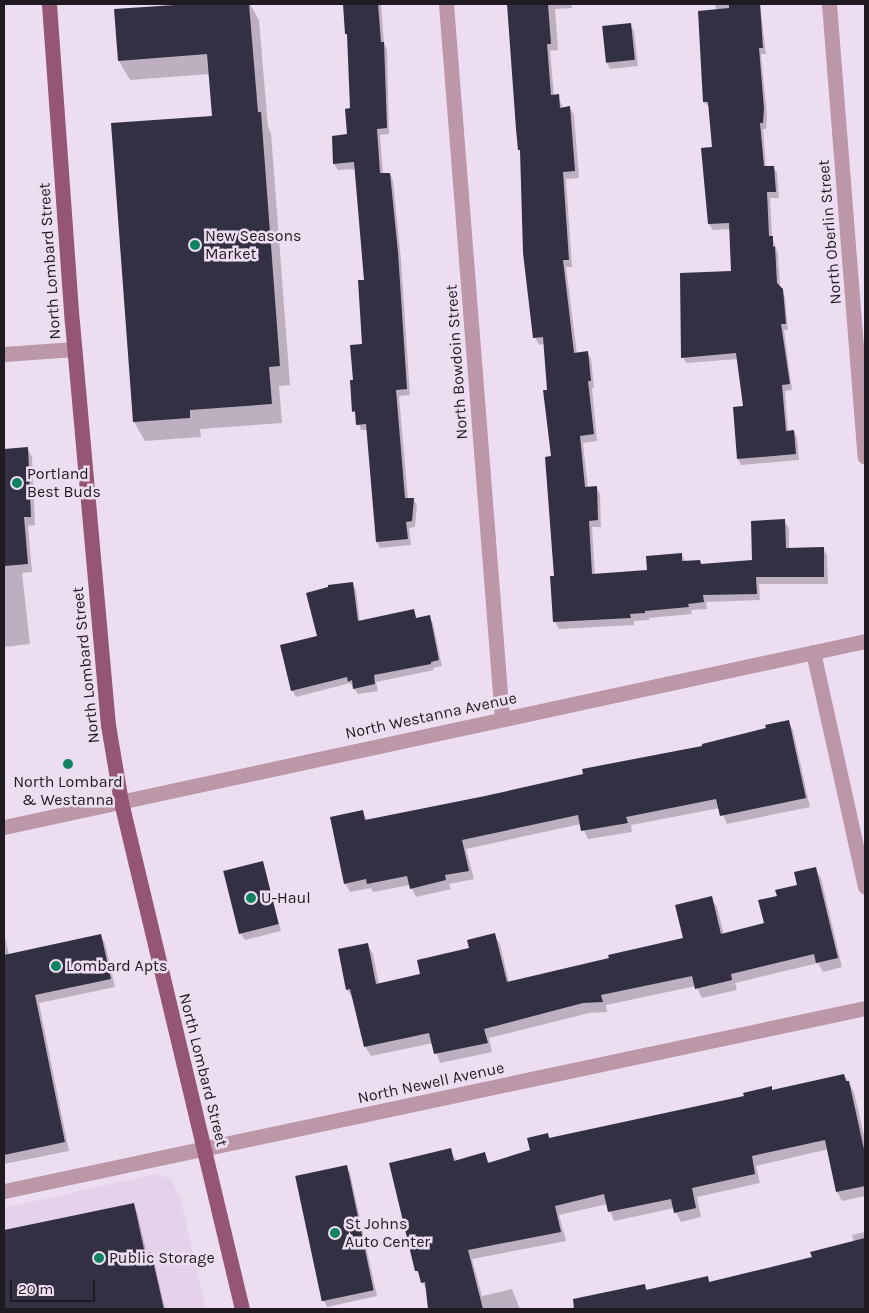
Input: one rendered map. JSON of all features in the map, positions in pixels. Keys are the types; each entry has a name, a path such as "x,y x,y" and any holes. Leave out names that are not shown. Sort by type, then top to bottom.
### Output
{"main road":[{"name":"North Lombard Street","path":"49,4 74,349 108,724 121,802 242,1309"}],"street":[{"name":"North Bowdoin Street","path":"446,4 502,718"},
{"name":"North Oberlin Street","path":"829,4 865,457"},
{"path":"4,354 74,349"},
{"name":"North Westanna Avenue","path":"4,827 865,641"},
{"path":"813,652 865,886"},
{"name":"North Newell Avenue","path":"4,1191 865,1008"}],"shaded area":[{"name":"Public Storage","path":"156,1174 171,1179 180,1197 206,1309 4,1309 4,1208"}],"building":[{"name":"New Seasons Market","path":"190,4 249,4 258,112 261,112 280,366 269,367 272,404 190,410 190,418 133,422 111,123 212,116 207,54 118,61 114,9"},
{"path":"343,4 378,4 381,42 384,42 387,128 377,129 380,173 390,173 398,252 407,389 396,390 405,498 414,498 412,521 406,522 408,539 376,542 366,424 356,425 355,411 352,412 350,380 353,380 350,345 362,344 358,280 364,280 354,162 333,164 332,136 347,134 345,109 350,108 347,34 345,34"},
{"path":"507,4 548,4 551,44 547,44 551,95 559,94 560,108 570,106 575,171 563,172 569,260 563,260 574,353 588,351 591,381 588,381 594,434 580,436 585,487 597,486 598,520 589,521 592,574 647,570 646,556 682,553 682,561 700,560 701,564 752,560 751,521 785,519 786,548 824,547 824,577 756,577 757,594 703,595 704,602 688,604 689,607 645,611 645,613 630,614 631,618 553,622 550,576 554,576 545,457 551,456 543,390 547,390 543,337 533,338 523,253 520,150 518,150 516,129"},
{"path":"729,4 760,4 763,48 759,48 764,109 763,123 760,123 764,166 774,166 776,192 767,192 769,236 773,236 773,247 775,246 777,283 783,289 786,324 781,324 790,384 782,385 786,431 794,430 796,454 737,459 733,407 743,406 736,353 681,358 680,273 731,271 729,223 708,224 701,148 712,147 708,102 703,102 698,11 729,8"},
{"path":"631,23 635,60 606,63 602,26"},
{"name":"Portland Best Buds","path":"28,447 31,517 24,517 28,564 4,566 4,449"},
{"path":"353,582 358,621 414,609 416,618 430,615 439,660 431,662 431,664 374,675 375,684 353,689 352,680 348,682 347,677 291,691 280,645 317,636 306,593 328,587 328,585"},
{"path":"789,720 806,798 720,816 716,799 626,817 628,823 581,831 578,815 462,840 469,871 445,875 446,880 410,889 407,876 367,884 366,879 344,884 330,817 363,810 365,820 485,796 583,774 582,769 702,746 702,744 766,728 765,725"},
{"name":"U-Haul","path":"263,861 279,924 239,934 223,871"},
{"path":"816,867 838,958 816,963 814,954 731,974 732,980 695,989 692,976 601,995 603,1002 583,1003 484,1029 488,1043 434,1054 429,1033 364,1047 350,989 346,990 338,949 368,943 376,984 420,974 417,960 469,948 467,940 495,933 507,982 609,958 608,955 683,938 675,905 712,896 721,934 764,923 758,900 777,896 775,890 797,885 794,872"},
{"path":"101,934 111,979 35,995 65,1142 4,1155 4,955"},
{"path":"844,1074 846,1081 849,1081 865,1154 865,1186 836,1192 825,1140 752,1156 755,1174 692,1188 696,1208 674,1213 671,1199 608,1212 604,1194 555,1206 561,1232 468,1250 483,1309 428,1309 425,1282 421,1283 418,1271 415,1271 389,1163 451,1148 454,1161 485,1152 488,1163 530,1150 527,1138 548,1133 549,1138 744,1096 743,1093 772,1086 772,1090"},
{"name":"St Johns Auto Center","path":"347,1165 374,1290 322,1301 295,1176"},
{"name":"Public Storage","path":"134,1203 145,1254 151,1252 164,1309 4,1309 4,1230"},
{"path":"865,1238 865,1309 574,1309 573,1299 645,1284 646,1290 708,1276 709,1282 812,1257 810,1252"}],"place":[{"name":"New Seasons Market","path":"195,245"},
{"name":"Portland Best Buds","path":"17,483"},
{"name":"North Lombard & Westanna","path":"68,764"},
{"name":"U-Haul","path":"251,898"},
{"name":"Lombard Apts","path":"56,966"},
{"name":"St Johns Auto Center","path":"335,1233"},
{"name":"Public Storage","path":"99,1258"}]}
